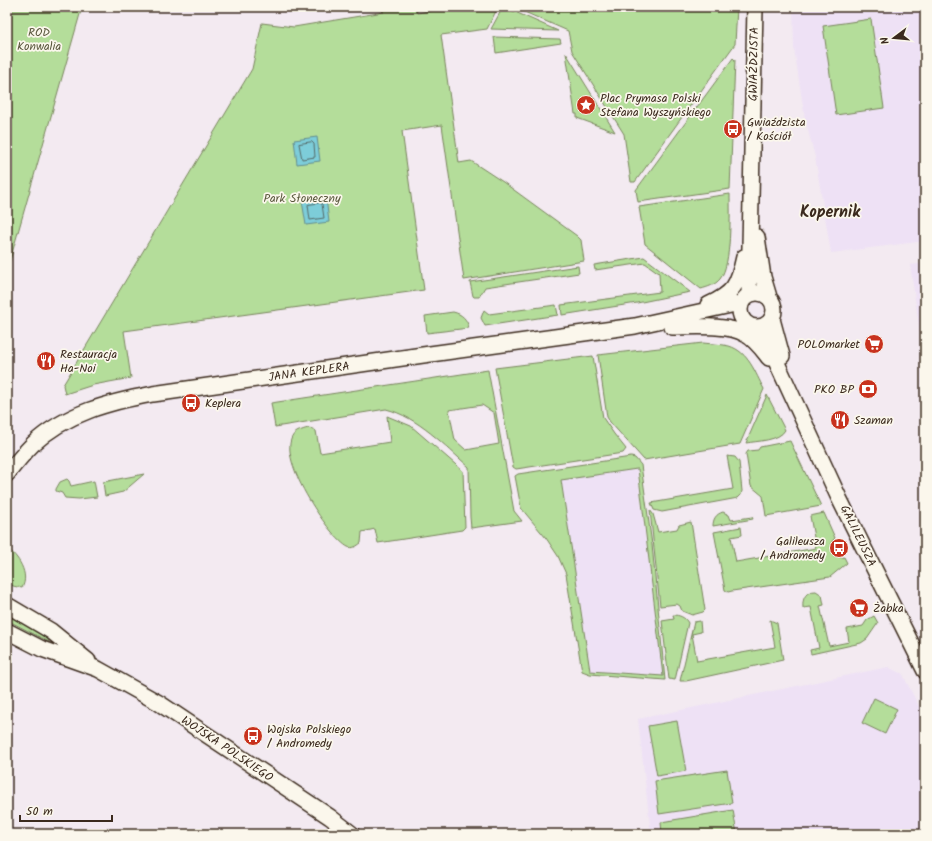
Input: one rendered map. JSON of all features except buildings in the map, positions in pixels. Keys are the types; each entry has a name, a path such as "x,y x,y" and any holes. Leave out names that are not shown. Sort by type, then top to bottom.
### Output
{"street":[{"name":"GWIAŹDZISTA","path":"745,299 752,194 755,7"},
{"name":"GWIAŹDZISTA","path":"752,194 763,277 769,298"},
{"name":"JANA KEPLERA","path":"665,324 727,295 733,289 739,277 750,228"},
{"path":"756,292 769,298 773,304 774,311 772,319 767,325 759,328 749,326 741,319 739,311 745,299 756,292"},
{"name":"JANA KEPLERA","path":"665,324 745,299"},
{"name":"JANA KEPLERA","path":"7,474 34,443 53,429 87,410 123,400 153,394 635,326 741,319"},
{"name":"GALILEUSZA","path":"772,319 778,346 794,399"},
{"name":"JANA KEPLERA","path":"665,324 734,329 746,334 758,344 783,377"},
{"name":"GALILEUSZA","path":"759,328 765,337 839,498 925,671"},
{"name":"WOJSKA POLSKIEGO","path":"7,605 51,631 98,669"},
{"name":"WOJSKA POLSKIEGO","path":"7,631 42,649 98,669 159,703 330,817 352,834"}],"shaded area":[{"path":"793,7 925,7 925,241 831,253 815,157 805,119 794,48"},
{"path":"925,263 925,366 910,265"},
{"path":"637,469 663,676 590,671 561,479"},
{"path":"888,667 902,673 925,718 925,834 651,834 638,719"}],"green space":[{"name":"ROD Konwalia","path":"7,7 82,7 7,271"},
{"name":"Park Słoneczny","path":"383,7 416,7 417,13 455,7 498,7 487,29 441,35 459,163 471,161 503,182 577,236 581,240 584,261 464,280 442,125 402,131 424,290 124,331 131,378 93,385 65,394 63,385 252,69 262,23 294,27 384,12 382,11"},
{"path":"504,7 558,31 491,29"},
{"path":"513,7 737,7 735,44 635,182 631,182 624,134 572,51 568,31"},
{"path":"871,19 884,108 836,115 823,26"},
{"path":"494,37 560,39 561,43 496,53"},
{"path":"566,53 615,132 577,118 577,114 575,114"},
{"path":"733,58 735,60 730,189 638,202 636,190"},
{"path":"730,194 730,238 727,262 724,272 716,283 701,289 645,244 639,207"},
{"path":"644,257 690,292 637,303 562,315 561,305 660,292 659,273 645,263 595,270 594,265"},
{"path":"578,266 579,273 485,287 479,297 473,296 470,282"},
{"path":"556,305 558,315 485,326 481,318 484,310 489,314"},
{"path":"453,312 464,317 469,328 427,333 425,316"},
{"path":"703,343 729,346 742,353 751,364 764,389 740,444 644,460 607,417 598,355"},
{"path":"593,356 603,418 626,449 623,453 516,469 513,467 495,368"},
{"path":"488,370 514,511 522,521 471,528 469,467 430,433 409,418 386,409 275,427 271,403","holes":["482,405 494,413 499,444 466,450 455,440 449,410"]},
{"path":"767,395 785,430 782,434 773,438 746,443"},
{"path":"387,416 411,426 463,471 465,527 462,530 378,543 375,529 362,532 361,543 350,548 327,526 314,508 303,488 294,468 290,451 292,437 304,429 309,428 316,431 320,453 390,442"},
{"path":"790,441 821,506 766,516 763,496 751,486 746,454 748,451 758,450 760,447"},
{"path":"727,456 735,457 739,462 742,491 738,498 662,512 654,510 651,503 733,489"},
{"path":"631,457 635,458 641,465 652,545 665,680 590,674 582,671 566,574 558,556 546,538 521,508 515,476 518,474","holes":["638,469 663,676 590,671 561,480"]},
{"path":"144,474 123,492 105,496 103,482"},
{"path":"67,479 71,486 94,481 97,497 79,499 65,498 62,493 56,491 56,489 60,482"},
{"path":"650,510 653,514 658,532 677,529 679,525 691,522 705,610 703,612 692,615 682,611 680,606 677,604 660,606"},
{"path":"723,512 729,515 731,520 752,517 753,519 713,526 715,517"},
{"path":"824,513 835,538 831,547 835,555 842,558 844,557 847,563 830,577 728,592 725,590 714,532 741,527 742,535 731,537 736,562 816,548 810,516"},
{"path":"7,548 19,560 24,571 25,577 22,588 13,586 7,582"},
{"path":"816,591 822,595 824,605 820,606 829,646 849,642 847,629 863,626 867,620 874,616 878,623 867,639 861,643 811,654 810,650 819,648 811,607 803,608 803,604 804,598 807,594"},
{"path":"673,615 682,617 688,623 675,680 669,679 662,621 674,619"},
{"path":"11,617 49,639 49,642 9,621"},
{"path":"770,620 777,623 783,660 680,681 694,622 700,621 701,632 692,634 697,661 775,647"},
{"path":"874,698 897,709 885,734 862,723"},
{"path":"677,721 686,771 657,776 648,726"},
{"path":"727,770 732,803 659,814 655,781"},
{"path":"733,810 737,834 662,834 661,822"}],"water":[{"path":"317,137 320,161 297,164 294,140"},
{"path":"326,198 329,222 306,225 302,201"}],"place":[{"name":"Plac Prymasa Polski Stefana Wyszyńskiego","path":"586,105"},
{"name":"Gwiaździsta / Kościół","path":"733,129"},
{"name":"POLOmarket","path":"874,344"},
{"name":"Restauracja Ha-Noi","path":"46,361"},
{"name":"PKO BP","path":"868,389"},
{"name":"Keplera","path":"191,403"},
{"name":"Szaman","path":"840,420"},
{"name":"Galileusza / Andromedy","path":"839,548"},
{"name":"Żabka","path":"859,608"},
{"name":"Wojska Polskiego / Andromedy","path":"253,736"}],"district":[{"name":"Kopernik","path":"830,212"}]}
